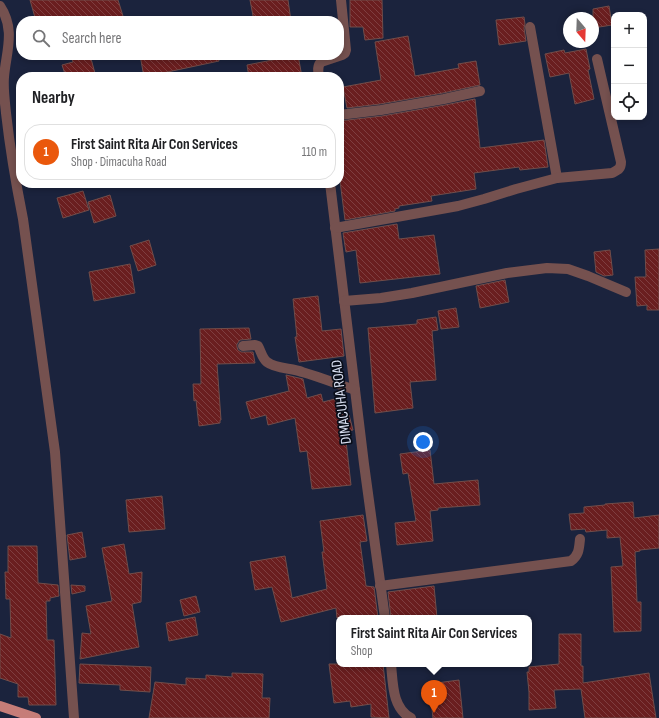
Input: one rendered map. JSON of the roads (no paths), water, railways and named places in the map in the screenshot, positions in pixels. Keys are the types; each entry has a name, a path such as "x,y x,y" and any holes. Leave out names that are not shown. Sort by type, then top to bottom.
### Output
{"main road":[{"path":"0,706 36,718"}],"street":[{"path":"341,0 343,16"},
{"path":"0,6 8,24 10,35 4,78 4,91 7,122 16,178"},
{"path":"530,26 557,178"},
{"path":"344,30 346,50 344,54"},
{"path":"335,228 458,206 557,178 612,173 618,170 621,166 621,162 597,59"},
{"path":"318,72 318,64 327,60"},
{"path":"344,114 381,110 480,91"},
{"path":"18,188 55,452 74,718"},
{"name":"DIMACUHA ROAD","path":"331,188 385,615"},
{"path":"344,301 381,298 412,293 507,273 547,268 568,269 626,292"},
{"path":"243,346 258,346 266,362 270,364 283,368 295,369 355,390"},
{"path":"380,586 571,561 576,558 580,539"},
{"path":"391,667 396,700 401,711 406,716 411,718"}],"place":[{"name":"First Saint Rita Air Con Services","path":"434,713"}]}
